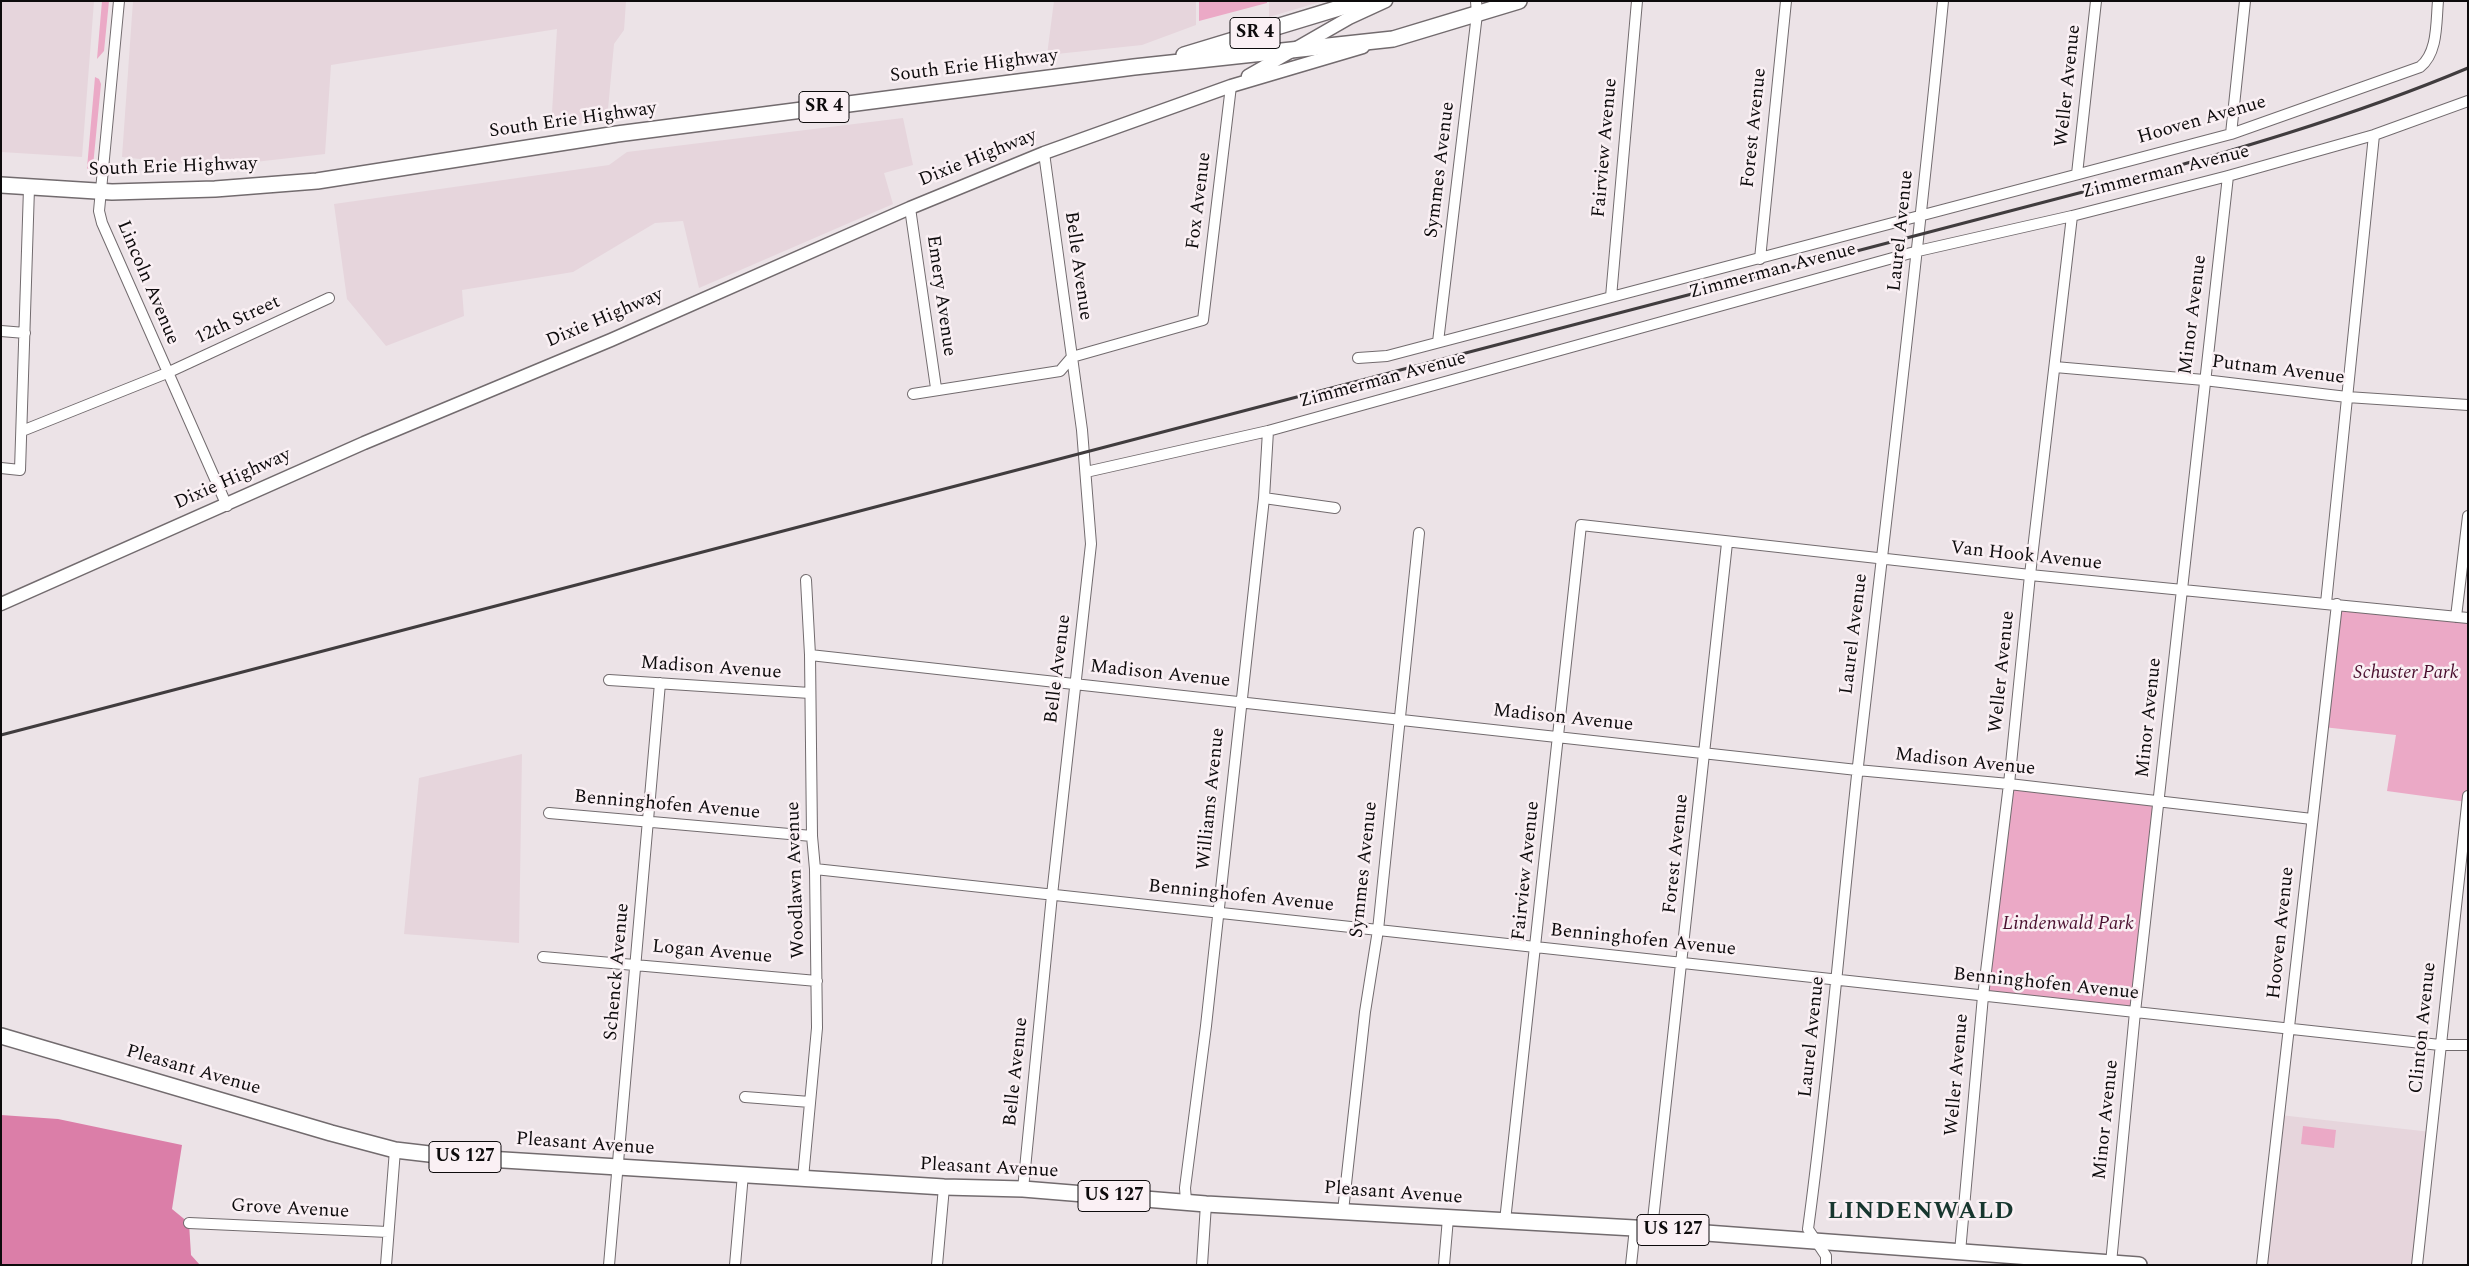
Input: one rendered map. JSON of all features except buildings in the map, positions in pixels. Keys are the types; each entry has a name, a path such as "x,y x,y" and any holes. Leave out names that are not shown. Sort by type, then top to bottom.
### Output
{"main road":[{"name":"South Erie Highway","path":"1149,65 1362,1"},
{"name":"Dixie Highway","path":"1393,38 1476,8 1519,1"},
{"name":"South Erie Highway","path":"1,185 101,192 215,189 317,181 617,134 1149,65 1393,38"},
{"name":"Pleasant Avenue","path":"1,1036 395,1150 455,1157 944,1187 1023,1189 1206,1204 1343,1210 1448,1218 1652,1229 2140,1265"}],"street":[{"name":"Lincoln Avenue","path":"119,1 99,211 102,223 167,373 227,506"},
{"name":"Dixie Highway","path":"1231,86 1292,50 1386,1"},
{"name":"Fairview Avenue","path":"1611,298 1637,1"},
{"name":"Forest Avenue","path":"1760,259 1786,1"},
{"name":"Laurel Avenue","path":"1826,1265 1826,1256 1808,1229 1820,1140 1858,770 1922,215 1943,1"},
{"name":"Weller Avenue","path":"2077,174 2096,1"},
{"path":"2230,134 2246,1"},
{"name":"Hooven Avenue","path":"1922,215 2230,134 2420,67 2428,61 2433,49 2438,1"},
{"name":"Symmes Avenue","path":"1438,342 1476,8"},
{"name":"Dixie Highway","path":"1,604 227,506 364,443 611,340 910,208 1044,153 1231,86 1393,38"},
{"name":"Fox Avenue","path":"1072,357 1203,320 1231,86"},
{"name":"Zimmerman Avenue","path":"1086,472 1268,431 1918,251 2072,216 2228,176 2374,136 2468,101"},
{"name":"Hooven Avenue","path":"2262,1265 2312,819 2347,397 2374,136"},
{"name":"Belle Avenue","path":"1023,1189 1052,895 1091,544 1086,472 1044,153"},
{"name":"Minor Avenue","path":"2111,1263 2135,1012 2228,176"},
{"path":"1,468 20,470 29,188"},
{"name":"Emery Avenue","path":"910,208 936,388"},
{"name":"Zimmerman Avenue","path":"1358,358 1387,356 1922,215"},
{"name":"Weller Avenue","path":"1960,1252 1983,996 2009,784 2030,575 2072,216"},
{"name":"12th Street","path":"22,431 167,373 329,298"},
{"path":"1,331 25,333"},
{"path":"913,394 936,388 1060,371 1072,357"},
{"name":"Putnam Avenue","path":"2055,367 2204,380 2347,397 2468,405"},
{"name":"Williams Avenue","path":"1186,1201 1185,1188 1206,1026 1264,498 1268,431"},
{"path":"1264,498 1335,508"},
{"path":"2456,617 2468,516"},
{"name":"Fairview Avenue","path":"1506,1220 1581,525"},
{"name":"Van Hook Avenue","path":"1581,525 1727,543 2030,575 2468,618"},
{"name":"Symmes Avenue","path":"1343,1210 1365,1012 1378,930 1398,720 1419,533"},
{"name":"Forest Avenue","path":"1652,1229 1706,752 1727,543"},
{"name":"Woodlawn Avenue","path":"803,1178 817,1028 810,655 806,580"},
{"name":"Madison Avenue","path":"810,655 1858,770 2009,784 2312,819"},
{"name":"Madison Avenue","path":"609,680 810,693"},
{"name":"Schenck Avenue","path":"609,1265 660,683"},
{"name":"Clinton Avenue","path":"2417,1265 2468,796"},
{"name":"Benninghofen Avenue","path":"549,813 812,836"},
{"name":"Benninghofen Avenue","path":"815,869 1218,911 1983,996 2440,1044 2468,1045"},
{"name":"Logan Avenue","path":"543,957 816,981"},
{"path":"745,1097 810,1102"},
{"path":"386,1265 395,1150"},
{"path":"736,1265 743,1174"},
{"path":"937,1265 944,1187"},
{"path":"1202,1265 1206,1204"},
{"path":"1444,1265 1448,1218"},
{"name":"Grove Avenue","path":"189,1222 388,1232"},
{"path":"1631,1265 1635,1228"}],"shaded area":[{"path":"1,1 94,1 82,157 1,152"},
{"path":"133,1 626,1 624,30 614,44 607,120 551,129 557,29 331,65 325,154 246,163 194,165 122,157"},
{"path":"1054,1 1196,1 1196,25 1142,45 1047,55"},
{"path":"1269,1 1323,1 1269,17"},
{"path":"903,118 913,165 884,173 893,204 699,288 683,221 655,223 573,272 462,290 464,316 386,346 347,299 334,204 609,165 627,152"},
{"path":"522,754 519,943 404,934 419,778"},
{"path":"1,1115 58,1119 182,1145 172,1209 189,1223 191,1255 200,1265 1,1265"},
{"path":"2280,1115 2431,1132 2417,1265 2262,1265"}],"green space":[{"path":"102,1 109,1 104,51 97,59"},
{"path":"1199,1 1267,1 1267,3 1199,21"},
{"path":"95,77 99,79 101,84 93,166 90,171 87,168"},
{"name":"Schuster Park","path":"2337,604 2468,618 2467,802 2387,791 2396,735 2323,727"},
{"name":"Lindenwald Park","path":"2009,784 2159,801 2135,1012 1983,996"},
{"path":"2303,1126 2336,1130 2334,1148 2301,1144"}],"railway":[{"path":"1,735 2102,187 2286,134 2378,103 2468,68"}],"district":[{"name":"LINDENWALD","path":"1921,1213"}]}
